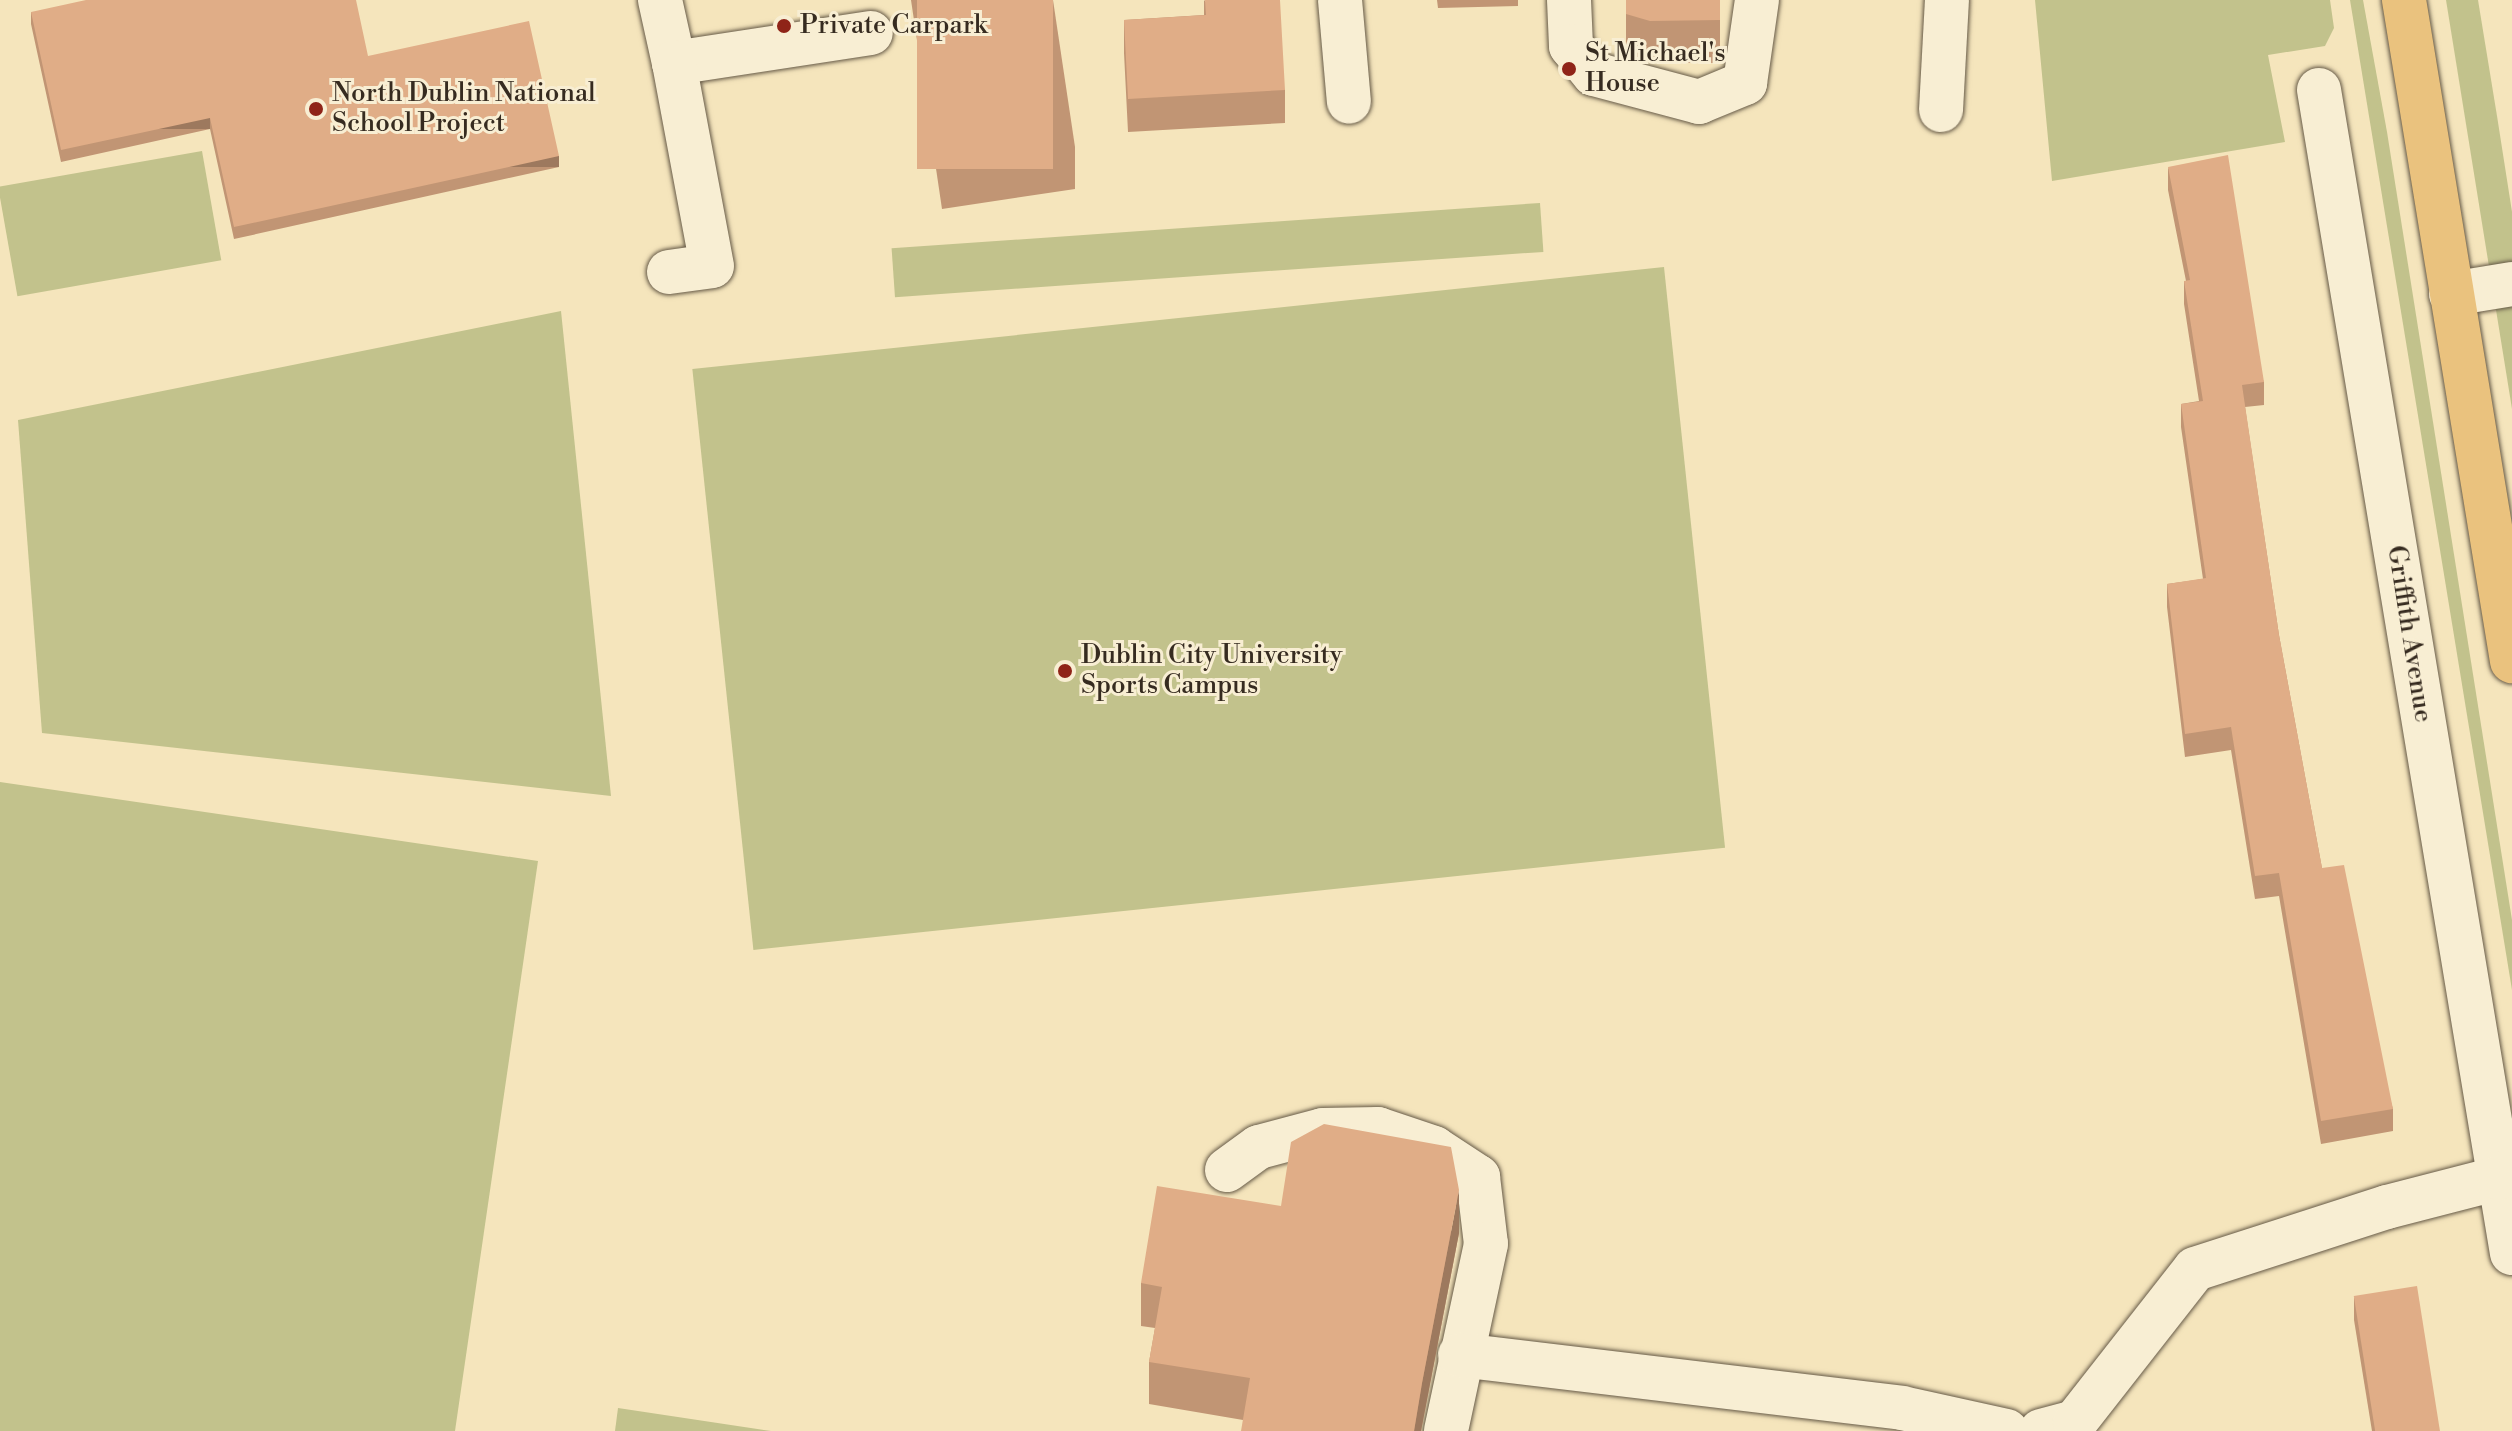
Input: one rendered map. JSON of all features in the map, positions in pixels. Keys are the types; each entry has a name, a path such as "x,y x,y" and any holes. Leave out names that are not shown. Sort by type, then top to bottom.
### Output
{"main road":[{"path":"2404,0 2512,661"}],"street":[{"path":"660,0 712,266 669,272"},
{"path":"1340,0 1349,102"},
{"path":"1569,0 1571,46 1594,74 1699,102 1745,83 1757,0"},
{"path":"1941,110 1947,0"},
{"path":"674,63 871,33"},
{"name":"Griffith Avenue","path":"2319,90 2506,1173 2512,1253"},
{"path":"2451,294 2512,284"},
{"path":"1227,1170 1259,1147 1323,1130 1378,1129 1434,1148 1478,1177 1486,1244 1446,1431"},
{"path":"2041,1431 2075,1422 2195,1269 2387,1207 2506,1173"},
{"path":"1460,1355 1902,1408 2007,1431"}],"green space":[{"path":"2035,0 2330,0 2334,28 2325,46 2268,55 2285,142 2052,181"},
{"path":"2350,0 2363,0 2387,132 2512,920 2512,990"},
{"path":"2446,0 2478,0 2497,116 2512,212 2512,409"},
{"path":"202,151 221,260 17,296 0,187"},
{"path":"1540,203 1543,252 895,297 892,248"},
{"path":"1664,267 1725,848 753,950 692,369"},
{"path":"561,311 611,796 42,733 18,420"},
{"path":"0,782 538,861 455,1431 0,1431"},
{"path":"618,1408 771,1431 615,1431"}],"building":[{"name":"North Dublin National School Project","path":"86,0 356,0 368,56 529,21 559,156 234,227 210,118 61,150 31,12"},
{"path":"917,0 1053,0 1053,169 917,169"},
{"path":"1205,0 1280,0 1285,90 1128,99 1124,20 1206,15"},
{"path":"1626,0 1720,0 1720,20 1650,21 1626,14"},
{"path":"2228,155 2264,382 2242,385 2279,635 2322,868 2344,865 2393,1109 2321,1121 2279,873 2255,876 2231,727 2185,734 2167,584 2206,578 2181,404 2203,401 2184,281 2190,280 2168,167"},
{"path":"1324,1124 1451,1147 1459,1190 1414,1431 1241,1431 1250,1378 1149,1362 1162,1287 1141,1283 1157,1186 1281,1206 1291,1142"},
{"path":"2417,1286 2440,1431 2375,1431 2354,1296"}],"place":[{"name":"Private Carpark","path":"784,26"},
{"name":"St Michael's House","path":"1569,69"},
{"name":"North Dublin National School Project","path":"316,109"},
{"name":"Dublin City University Sports Campus","path":"1065,671"}]}
